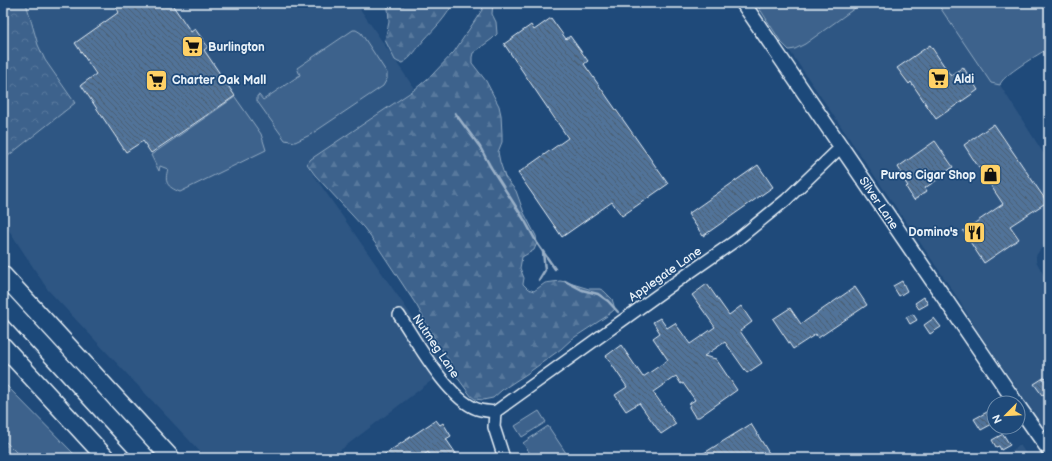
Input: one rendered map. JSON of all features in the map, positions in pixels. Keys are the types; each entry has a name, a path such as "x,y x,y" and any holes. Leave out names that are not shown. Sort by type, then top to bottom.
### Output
{"highway":[{"path":"3,275 171,458"},
{"path":"3,302 146,458"},
{"path":"3,315 134,458"},
{"path":"3,346 106,458"}],"main road":[{"name":"Silver Lane","path":"743,3 1011,395"},
{"path":"1026,417 1049,450"}],"street":[{"name":"Applegate Lane","path":"495,412 738,239 786,200 841,147"},
{"name":"Nutmeg Lane","path":"399,315 445,384 461,400 477,409 495,412"},
{"path":"495,412 494,427 504,458"}],"shaded area":[{"path":"26,3 356,3 414,88 382,116 306,164 448,368 330,458 206,458 48,290 3,221 3,160 75,103 45,60 38,45"},
{"path":"862,3 937,3 991,83 1000,85 1049,162 1049,240 1039,251 1036,256 1036,261 1049,285 1049,435 1026,401 1026,395 1022,395 977,330 955,294 789,50 805,44"},
{"path":"1020,445 1029,458 1000,458"}],"green space":[{"path":"7,3 26,3 38,45 45,60 75,103 3,160 3,6"},
{"path":"386,3 453,3 440,23 424,40 412,56 402,63 395,60 385,40 389,22"},
{"path":"484,3 493,3 492,14 496,22 497,34 473,53 472,63 486,81 499,106 502,134 502,142 498,152 500,162 505,177 516,191 524,213 536,236 537,243 534,250 522,257 520,268 524,278 523,284 528,289 534,291 545,283 560,281 589,289 600,289 612,299 615,309 493,398 483,400 475,399 471,396 457,377 452,365 436,341 417,306 364,228 315,175 307,164 311,159 414,90 432,75 454,52 482,10"},
{"path":"756,3 862,3 805,44 789,50 781,42"},
{"path":"937,3 1049,3 1049,48 1013,71 1002,81 1000,85 991,83"},
{"path":"353,30 361,33 387,73 387,79 383,86 310,135 295,142 285,140 257,101 257,96 259,95 263,100 300,75 297,68"},
{"path":"235,97 261,134 266,150 180,192 169,186 166,177 168,169 160,166 159,171 151,155"},
{"path":"3,381 78,458 22,458 3,439"},
{"path":"539,411 546,422 522,437 515,426"},
{"path":"548,426 566,453 558,458 533,458 523,443"},
{"path":"3,439 22,458 3,458"}],"building":[{"name":"Charter Oak Mall","path":"113,3 171,3 191,32 195,29 208,47 204,50 235,96 151,153 143,141 126,152 81,85 96,74 75,43 119,12"},
{"path":"551,18 566,39 570,36 588,61 584,64 668,184 622,216 612,202 562,237 518,173 568,138 504,44 531,25 534,30"},
{"name":"Aldi","path":"930,45 951,76 963,67 978,90 936,119 911,82 909,84 897,68"},
{"path":"994,124 1047,202 1010,226 1019,239 984,263 963,231 1003,204 964,145"},
{"path":"935,141 953,167 925,188 927,191 914,200 906,187 908,186 899,173 901,172 898,167"},
{"path":"758,165 773,187 703,236 688,214"},
{"path":"902,281 907,291 899,296 893,286"},
{"path":"707,284 729,315 741,306 752,322 740,331 762,363 747,373 725,342 704,356 716,359 737,390 699,417 695,417 689,407 690,403 695,400 676,376 653,392 676,424 661,434 639,403 626,411 615,395 627,387 606,356 621,345 643,377 668,360 653,338 660,333 653,322 660,318 667,328 675,323 690,344 715,327 692,295"},
{"path":"855,287 867,305 818,338 816,334 793,349 773,319 790,308 801,324"},
{"path":"924,297 928,304 919,309 915,303"},
{"path":"913,314 917,320 910,324 906,317"},
{"path":"934,318 941,327 930,334 924,325"},
{"path":"1045,377 1049,382 1049,401 1044,394 1042,395 1034,384"},
{"path":"986,413 986,427 981,430 974,419"},
{"path":"436,420 440,425 443,423 451,436 446,439 459,458 432,458 428,452 420,458 379,458"},
{"path":"751,424 772,458 696,458"},
{"path":"1004,435 1010,445 1001,450 999,446 996,447 992,440"}],"waterway":[{"path":"455,113 480,147 537,243 555,269"},
{"path":"539,280 545,270 543,252"},
{"path":"565,281 582,290 598,294 608,301 618,312"}],"place":[{"name":"Burlington","path":"192,47"},
{"name":"Aldi","path":"938,79"},
{"name":"Charter Oak Mall","path":"156,80"},
{"name":"Puros Cigar Shop","path":"991,175"},
{"name":"Domino's","path":"974,232"}]}
